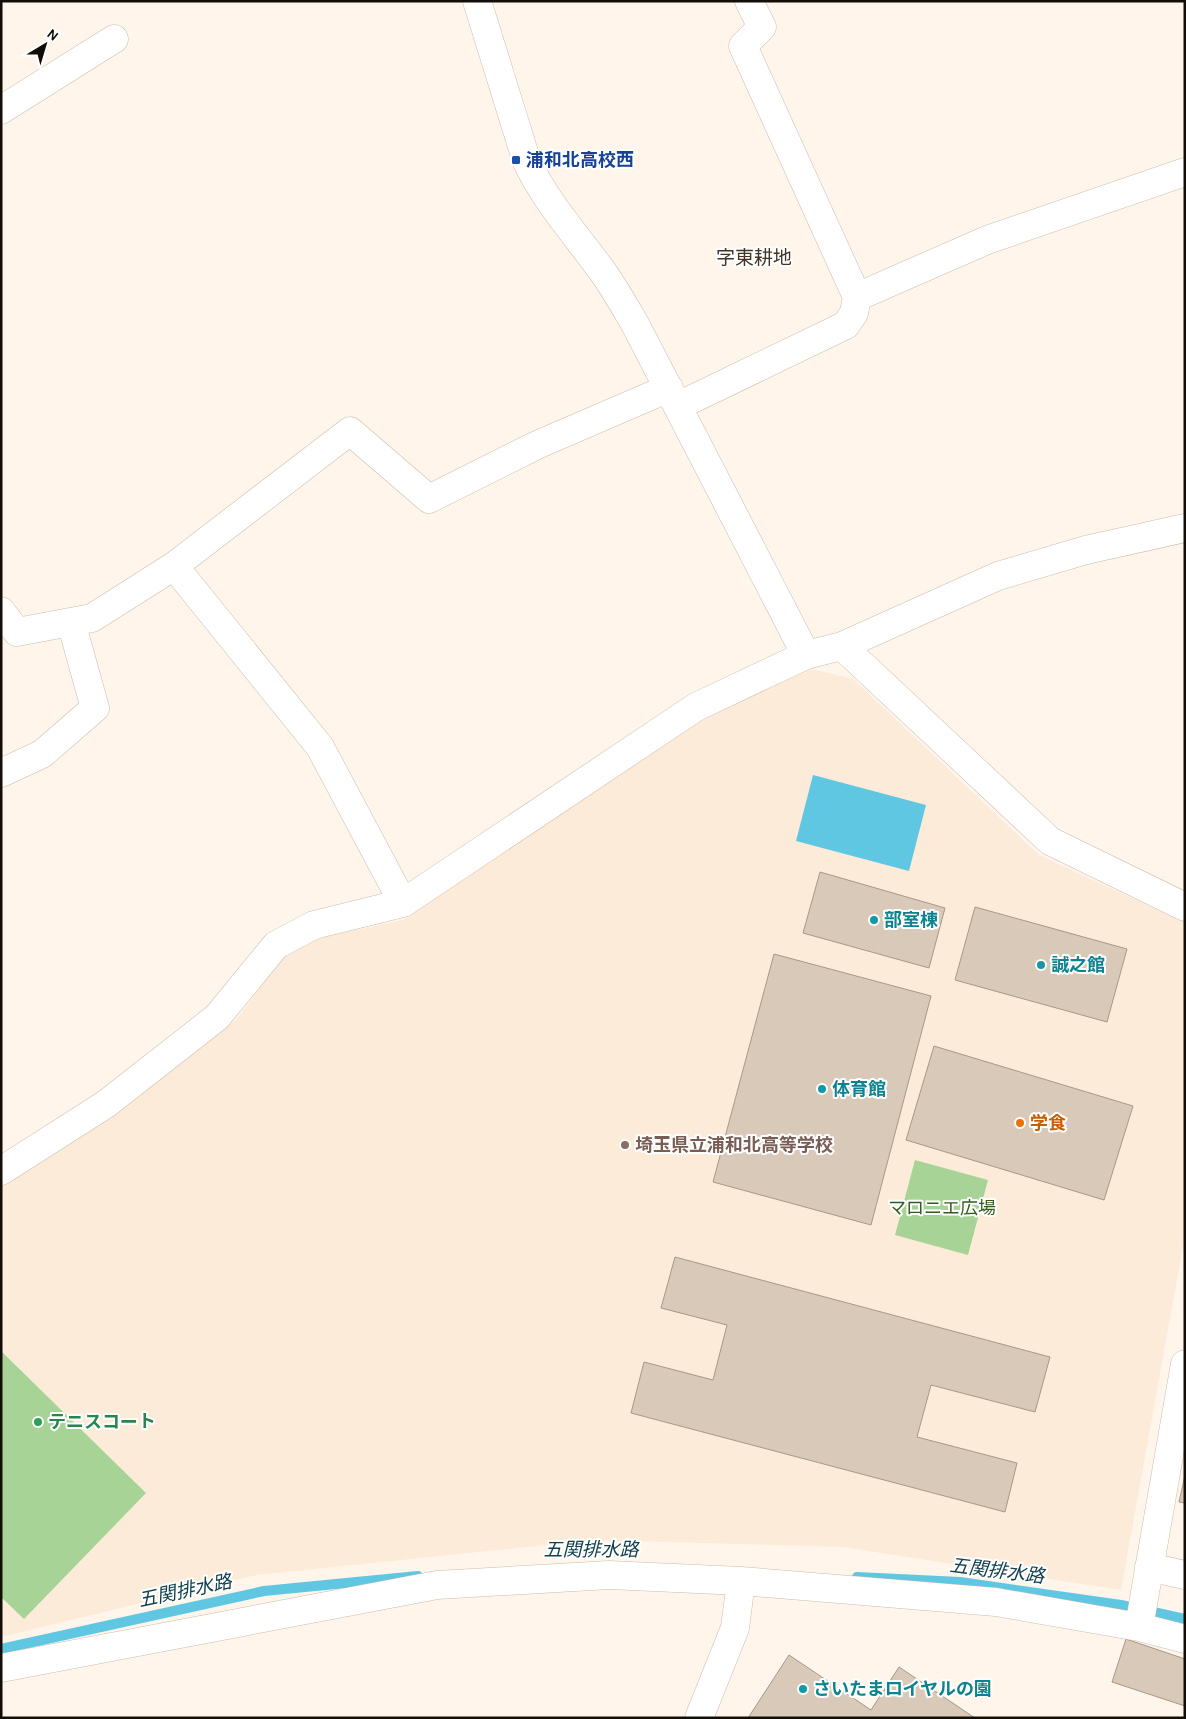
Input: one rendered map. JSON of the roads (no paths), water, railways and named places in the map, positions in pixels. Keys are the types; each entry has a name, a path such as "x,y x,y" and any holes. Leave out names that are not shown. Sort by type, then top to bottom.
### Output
{"street":[{"path":"477,1 527,162 536,181 549,202 610,283 635,324 806,655"},
{"path":"1,611 16,632 92,618 174,566 350,431 429,499 537,445 674,397 846,325 854,313 857,297 743,46 762,27 749,1"},
{"path":"1,110 114,39"},
{"path":"857,297 987,240 1185,172"},
{"path":"1,1171 106,1104 217,1017 276,945 314,926 403,904 696,707 806,655 842,646 998,576 1086,550 1185,528"},
{"path":"174,566 320,747 403,904"},
{"path":"1,773 42,754 95,708 71,622"},
{"path":"842,646 1050,842 1185,907"},
{"path":"1139,1627 1185,1364"},
{"path":"1149,1567 1185,1575"},
{"path":"1,1668 437,1585 609,1575 741,1581 996,1602 1139,1627 1185,1639"},
{"path":"699,1718 735,1628 741,1581"}],"water":[{"path":"813,775 926,805 909,871 796,841"}],"waterway":[{"name":"五関排水路","path":"1,1649 264,1591 418,1576"},
{"name":"五関排水路","path":"857,1577 960,1582 1121,1605 1185,1619"}],"place":[{"name":"浦和北高校西","path":"516,160"},
{"name":"部室棟","path":"874,920"},
{"name":"誠之館","path":"1041,965"},
{"name":"体育館","path":"822,1089"},
{"name":"学食","path":"1020,1123"},
{"name":"埼玉県立浦和北高等学校","path":"625,1145"},
{"name":"テニスコート","path":"38,1422"},
{"name":"さいたまロイヤルの園","path":"803,1689"}],"district":[{"name":"字東耕地","path":"754,258"}],"park label":[{"name":"マロニエ広場","path":"942,1208"}]}
